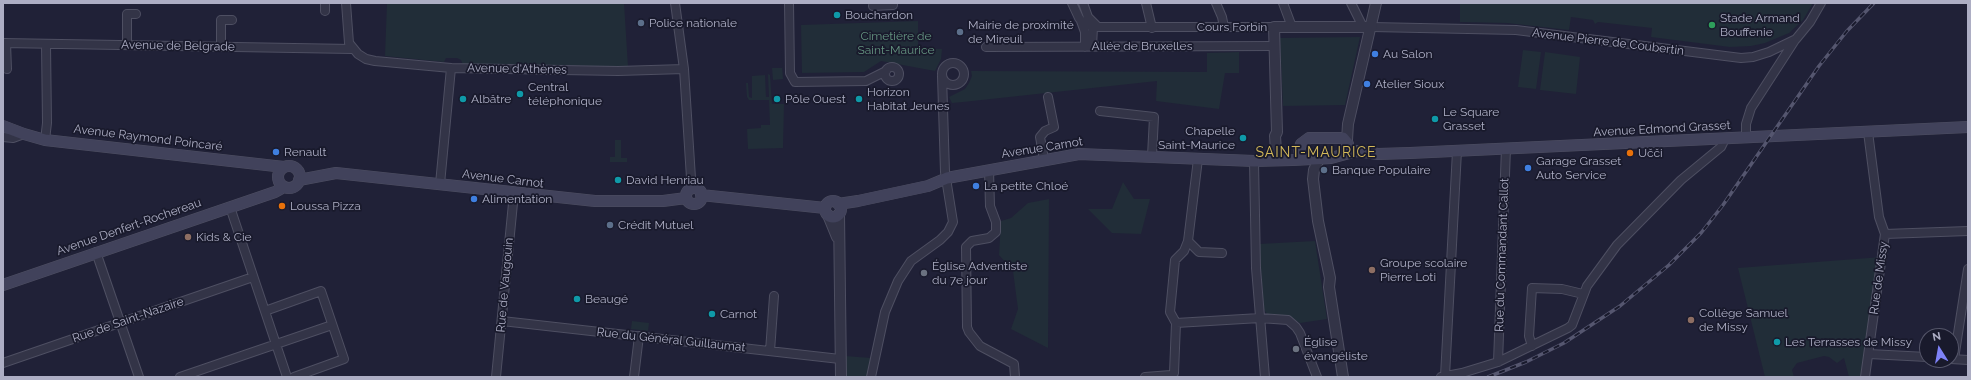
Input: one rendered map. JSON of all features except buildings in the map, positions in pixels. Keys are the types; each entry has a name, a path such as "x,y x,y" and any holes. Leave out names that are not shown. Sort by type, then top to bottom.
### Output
{"main road":[{"name":"Avenue Raymond Poincaré","path":"3,126 45,140 268,166 281,178"},
{"name":"Avenue Edmond Grasset","path":"1347,145 1319,159 1302,155 1301,144 1309,138 1347,145 1378,154 1968,127"},
{"name":"Avenue Carnot","path":"281,178 291,167 299,177 336,173 595,201 663,201 686,198 687,192 697,192 834,210 858,201 928,186 947,178 1044,159 1079,154 1254,161 1278,160 1302,155"},
{"name":"Avenue Denfert-Rochereau","path":"3,284 264,195 281,178 292,188 299,177"}],"street":[{"path":"346,3 347,38 352,49"},
{"path":"675,3 684,69 691,178 697,192"},
{"path":"789,3 791,77 795,82 866,81 886,71"},
{"path":"873,6 893,5 893,3"},
{"path":"1072,3 1081,21 1089,47"},
{"path":"1083,3 1088,17 1096,28"},
{"path":"1146,3 1152,28"},
{"path":"1216,3 1222,17 1224,27"},
{"path":"1283,3 1292,27"},
{"path":"1351,3 1367,27"},
{"path":"1347,145 1348,124 1367,27 1376,3"},
{"name":"Avenue Pierre de Coubertin","path":"1367,27 1516,30 1730,58 1753,57 1770,52 1796,39 1810,22 1821,3"},
{"path":"127,45 127,14 136,14"},
{"path":"221,47 221,20 232,20"},
{"path":"1081,21 1096,28"},
{"path":"1274,27 1277,132 1275,136 1278,160"},
{"name":"Cours Forbin","path":"1096,28 1367,27"},
{"path":"1089,47 1096,28"},
{"path":"1746,137 1746,124 1751,108 1761,90 1796,39"},
{"path":"4,43 7,69"},
{"name":"Avenue de Belgrade","path":"4,43 352,49"},
{"path":"45,140 47,123 46,44"},
{"name":"Allée de Bruxelles","path":"986,47 1275,46"},
{"name":"Avenue d'Athènes","path":"352,49 366,59 376,61 451,68 618,71 684,69"},
{"path":"1770,52 1780,64"},
{"path":"440,184 451,68"},
{"path":"871,377 885,312 898,281 911,261 940,240 952,226 953,216 947,178 942,76"},
{"path":"1044,159 1040,137 1045,131 1054,127 1048,97"},
{"path":"1100,111 1154,117 1152,156"},
{"name":"Rue de Missy","path":"1865,377 1885,234 1879,217 1868,132"},
{"name":"Avenue Raymond Poincaré","path":"3,137 12,138 24,134"},
{"path":"1457,151 1443,377 1481,368 1498,362 1572,325 1583,294 1617,245 1681,180 1721,146 1723,139"},
{"name":"Rue du Commandant Callot","path":"1498,362 1506,148"},
{"path":"1302,155 1313,179"},
{"path":"1145,377 1174,375 1176,323 1170,312 1175,260 1184,251 1188,241 1198,159"},
{"path":"1319,159 1314,170 1313,179 1323,248 1330,272 1329,287 1343,377"},
{"path":"1254,161 1256,268 1265,377"},
{"path":"989,170 990,206 996,222 996,232 989,238 972,241 966,247 967,327 980,346 1014,364 1016,377"},
{"name":"Rue de Vaugouin","path":"496,377 514,193"},
{"path":"230,207 287,377"},
{"path":"834,210 839,242 841,377"},
{"path":"1885,234 1968,231"},
{"path":"1188,241 1199,252 1222,253"},
{"path":"96,252 139,377"},
{"path":"1958,328 1968,269"},
{"name":"Rue de Saint-Nazaire","path":"3,363 253,277"},
{"path":"1532,346 1529,336 1532,288 1562,289 1583,294"},
{"path":"265,311 320,291 344,359 294,377"},
{"path":"770,351 774,296"},
{"path":"1176,323 1260,318 1284,319 1296,327 1317,377"},
{"name":"Rue du Général Guillaumat","path":"502,321 840,359"},
{"path":"180,377 332,325"},
{"path":"634,377 639,336"},
{"path":"1868,354 1919,357"}],"green space":[{"path":"387,3 624,3 628,67 516,64 463,65 461,60 457,58 446,58 444,62 385,56"},
{"name":"Stade Armand Bouffenie","path":"1460,3 1813,3 1803,20 1789,33 1765,43 1751,46 1730,47 1651,37 1652,28 1598,22 1595,24 1593,20 1571,17 1569,30 1507,23 1460,22"},
{"name":"Cimetière de Saint-Maurice","path":"918,21 918,49 942,49 941,59 935,71 881,61 864,72 802,73 801,25"},
{"path":"1360,37 1345,105 1283,106 1280,38"},
{"path":"1523,50 1541,52 1536,89 1518,87"},
{"path":"781,51 783,79 773,80 772,68 782,68"},
{"path":"1239,52 1239,73 1225,73 1219,109 1156,101 1157,81 952,103 949,97 965,89 972,76 971,71 1207,72 1207,53"},
{"path":"1545,52 1580,57 1576,94 1540,90"},
{"path":"768,74 770,75 772,104 784,104 783,148 748,149 747,129 761,128 761,125 770,125 769,100 749,100 747,97 746,83 748,83 749,97 752,98 752,76 765,75 766,97 769,97"},
{"path":"615,140 621,140 621,158 627,158 627,162 610,162 610,157 615,157"},
{"path":"1123,182 1134,199 1150,199 1141,234 1112,233 1088,209 1112,209"},
{"path":"1049,199 1048,348 1011,329 1018,309 1013,271 999,255 1001,221 1011,218 1028,203"},
{"path":"1315,241 1327,319 1300,323 1291,318 1267,314 1264,310 1259,244"},
{"path":"1882,257 1865,377 1849,377 1844,358 1837,363 1829,357 1824,356 1797,363 1792,370 1794,377 1765,377 1738,268"},
{"path":"632,321 649,323 648,331 631,329"},
{"path":"845,356 871,358 867,377 845,377"}],"railway":[{"path":"1488,377 1526,362 1564,343 1620,306 1669,265 1701,233 1723,205 1819,66 1847,31 1874,3"}],"place":[{"name":"Bouchardon","path":"837,15"},
{"name":"Police nationale","path":"641,23"},
{"name":"Stade Armand Bouffenie","path":"1712,25"},
{"name":"Mairie de proximité de Mireuil","path":"960,32"},
{"name":"Au Salon","path":"1375,54"},
{"name":"Atelier Sioux","path":"1367,84"},
{"name":"Central téléphonique","path":"520,94"},
{"name":"Albâtre","path":"463,99"},
{"name":"Pôle Ouest","path":"777,99"},
{"name":"Horizon Habitat Jeunes","path":"859,99"},
{"name":"Le Square Grasset","path":"1435,119"},
{"name":"Chapelle Saint-Maurice","path":"1243,138"},
{"name":"Renault","path":"276,152"},
{"name":"Učči","path":"1630,153"},
{"name":"Garage Grasset Auto Service","path":"1528,168"},
{"name":"Banque Populaire","path":"1324,170"},
{"name":"David Henriau","path":"618,180"},
{"name":"La petite Chloé","path":"976,186"},
{"name":"Alimentation","path":"474,199"},
{"name":"Loussa Pizza","path":"282,206"},
{"name":"Crédit Mutuel","path":"610,225"},
{"name":"Kids & Cie","path":"188,237"},
{"name":"Groupe scolaire Pierre Loti","path":"1372,270"},
{"name":"Église Adventiste du 7e jour","path":"924,273"},
{"name":"Beaugé","path":"577,299"},
{"name":"Carnot","path":"712,314"},
{"name":"Collège Samuel de Missy","path":"1691,320"},
{"name":"Les Terrasses de Missy","path":"1777,342"},
{"name":"Église évangéliste","path":"1296,349"}],"district":[{"name":"SAINT-MAURICE","path":"1316,153"}]}
